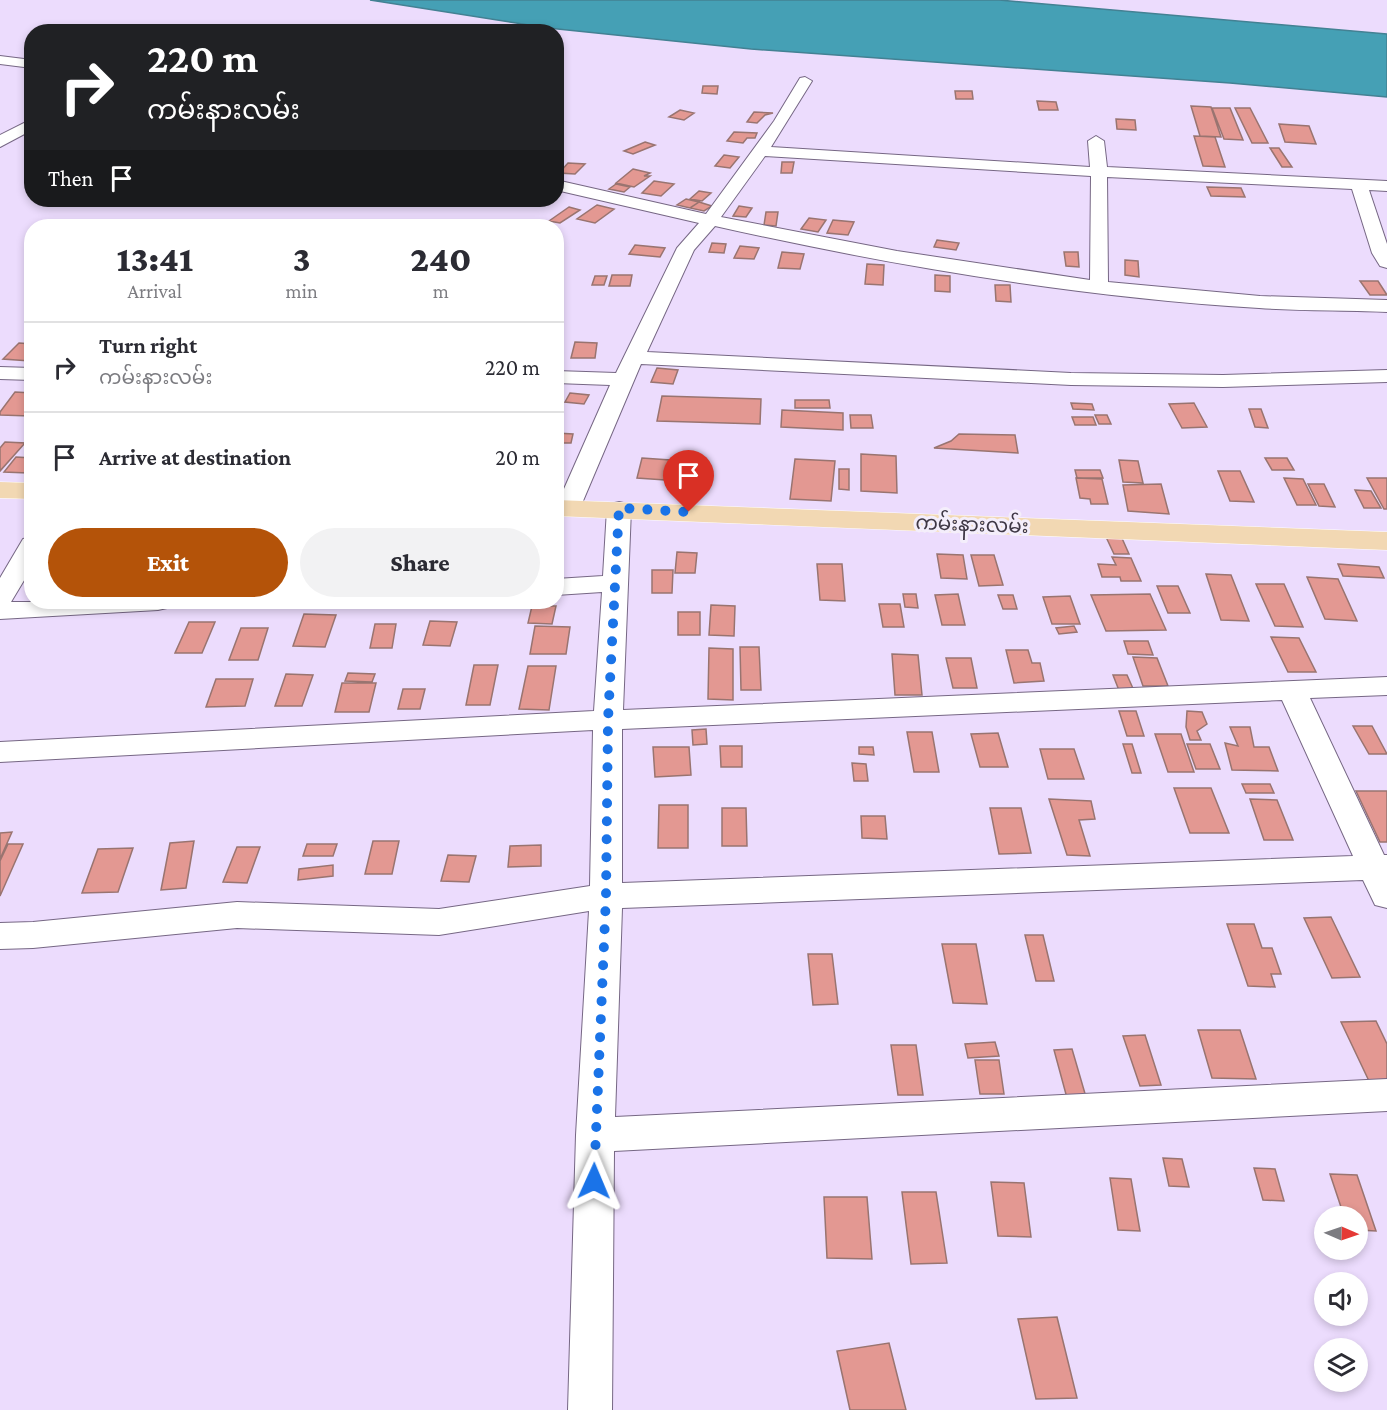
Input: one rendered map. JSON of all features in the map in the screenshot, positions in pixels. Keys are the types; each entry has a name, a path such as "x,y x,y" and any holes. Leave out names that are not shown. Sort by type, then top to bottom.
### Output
{"main road":[{"path":"0,490 24,491"},
{"name":"ကမ်းနားလမ်း","path":"564,508 619,508 1387,542"}],"street":[{"path":"0,60 24,63"},
{"path":"564,504 686,248 709,222 760,151 805,81"},
{"path":"0,142 24,128"},
{"path":"1096,141 1099,172 1099,287"},
{"path":"760,151 1099,172 1387,186"},
{"path":"1359,185 1381,253 1387,262"},
{"path":"564,187 709,222 885,255 1099,287 1243,302 1387,306"},
{"path":"633,357 1071,379 1223,381 1387,376"},
{"path":"0,373 24,374"},
{"path":"564,377 623,381"},
{"path":"590,1410 595,1135 606,896 608,720 619,508"},
{"path":"0,600 24,558"},
{"path":"564,587 614,584"},
{"path":"0,611 35,609"},
{"path":"0,752 608,720 1387,686"},
{"path":"0,936 33,935 237,915 439,922 606,896 1383,877 1292,690"},
{"path":"595,1135 1387,1095"}],"water":[{"path":"370,0 999,0 1387,34 1387,97 1230,83 751,49 564,30 564,24 523,24"}],"building":[{"path":"703,86 718,86 717,94 702,93"},
{"path":"955,91 972,91 973,99 956,99"},
{"path":"1037,101 1056,102 1058,110 1039,110"},
{"path":"1191,106 1211,107 1221,137 1200,136"},
{"path":"1212,108 1230,108 1243,140 1224,139"},
{"path":"1235,108 1250,108 1268,143 1252,143"},
{"path":"680,110 694,113 684,120 669,117"},
{"path":"754,112 773,113 765,115 757,123 747,122"},
{"path":"1116,119 1135,120 1136,130 1117,129"},
{"path":"1279,124 1309,126 1316,144 1285,142"},
{"path":"734,132 757,133 755,138 747,138 743,143 727,141"},
{"path":"1194,136 1215,137 1225,167 1203,166"},
{"path":"645,142 655,145 633,154 624,151"},
{"path":"1270,148 1279,148 1292,167 1282,167"},
{"path":"724,155 739,157 730,168 715,166"},
{"path":"782,162 794,162 792,173 781,173"},
{"path":"568,163 585,164 575,174 564,173 564,167"},
{"path":"633,169 650,173 644,176 650,176 634,187 616,183"},
{"path":"654,181 674,184 661,196 642,193"},
{"path":"616,184 630,187 624,192 609,189"},
{"path":"1207,187 1241,188 1245,197 1211,196"},
{"path":"699,191 711,193 702,201 690,199"},
{"path":"686,199 699,202 690,208 677,205"},
{"path":"699,202 712,206 704,211 690,208"},
{"path":"597,205 614,209 595,223 577,219"},
{"path":"739,206 752,208 746,217 733,216"},
{"path":"569,207 580,210 564,220 552,219"},
{"path":"766,212 778,212 776,226 764,225"},
{"path":"809,218 826,220 818,232 801,229"},
{"path":"833,220 854,222 848,235 827,233"},
{"path":"937,240 959,243 956,250 934,247"},
{"path":"712,243 726,244 724,253 709,252"},
{"path":"635,245 665,248 660,257 629,254"},
{"path":"740,246 759,248 754,259 734,258"},
{"path":"782,252 804,254 800,269 778,268"},
{"path":"1064,252 1078,252 1079,267 1066,266"},
{"path":"1125,260 1138,261 1139,277 1125,275"},
{"path":"867,264 884,265 883,285 865,284"},
{"path":"612,275 632,275 630,286 609,286"},
{"path":"935,275 950,276 950,292 935,291"},
{"path":"595,276 607,276 604,285 592,285"},
{"path":"1360,281 1378,281 1387,295 1370,295"},
{"path":"995,285 1010,285 1011,302 996,301"},
{"path":"575,342 597,343 595,358 571,358"},
{"path":"19,343 24,343 24,361 3,359"},
{"path":"657,368 678,370 673,384 651,382"},
{"path":"15,392 24,393 24,416 0,415"},
{"path":"570,393 589,395 584,404 565,402"},
{"path":"662,396 761,399 760,424 657,421"},
{"path":"795,400 829,400 830,408 795,408"},
{"path":"1071,403 1092,404 1094,410 1073,409"},
{"path":"1194,403 1207,427 1182,428 1169,404"},
{"path":"1249,409 1261,409 1268,428 1255,427"},
{"path":"782,410 843,413 843,430 781,427"},
{"path":"850,415 871,415 873,428 851,428"},
{"path":"1095,415 1107,415 1111,424 1099,424"},
{"path":"1072,417 1093,417 1096,425 1075,425"},
{"path":"564,433 573,434 571,443 564,443"},
{"path":"959,434 1015,435 1018,453 934,448 951,441"},
{"path":"5,442 24,443 0,471 0,448"},
{"path":"861,454 896,456 897,493 861,491"},
{"path":"16,457 24,458 24,473 4,472"},
{"path":"642,458 670,460 665,480 637,478"},
{"path":"1265,458 1287,458 1294,470 1272,470"},
{"path":"795,459 835,461 831,501 790,499"},
{"path":"1119,460 1138,461 1143,483 1123,482"},
{"path":"839,469 849,469 849,490 839,489"},
{"path":"1075,470 1100,470 1103,478 1077,478"},
{"path":"1218,471 1240,471 1254,502 1230,501"},
{"path":"1076,478 1102,479 1108,504 1091,504 1090,499 1080,498"},
{"path":"1284,478 1303,479 1316,505 1297,505"},
{"path":"1367,478 1387,478 1387,509 1384,509"},
{"path":"1161,484 1169,514 1128,511 1123,485"},
{"path":"1308,484 1324,484 1335,507 1319,506"},
{"path":"1355,490 1371,491 1381,508 1364,508"},
{"path":"1121,536 1129,554 1114,554 1106,537"},
{"path":"677,552 697,553 695,573 675,573"},
{"path":"937,554 963,555 967,579 941,578"},
{"path":"971,555 994,555 1003,585 979,586"},
{"path":"1112,557 1131,558 1141,581 1121,581 1120,577 1102,577 1098,564 1116,565"},
{"path":"817,564 842,564 845,601 820,600"},
{"path":"1338,564 1379,567 1384,578 1343,576"},
{"path":"652,570 673,570 672,593 652,593"},
{"path":"1206,574 1231,575 1249,621 1221,620"},
{"path":"1307,577 1338,579 1357,621 1325,619"},
{"path":"1256,584 1284,584 1303,627 1275,626"},
{"path":"1157,586 1178,586 1190,613 1168,613"},
{"path":"903,594 916,594 918,608 905,607"},
{"path":"958,594 965,625 942,625 935,595"},
{"path":"1150,594 1166,630 1106,631 1091,595"},
{"path":"998,595 1013,595 1017,609 1003,609"},
{"path":"1070,596 1080,624 1052,624 1043,597"},
{"path":"879,604 900,604 904,627 883,627"},
{"path":"711,605 735,606 734,636 709,635"},
{"path":"531,609 555,609 552,624 528,623"},
{"path":"678,612 700,612 700,635 678,635"},
{"path":"304,614 336,615 325,647 293,646"},
{"path":"430,621 457,622 450,646 423,645"},
{"path":"189,622 215,622 202,653 175,653"},
{"path":"375,624 396,624 392,648 370,648"},
{"path":"535,626 570,627 566,654 530,654"},
{"path":"1074,626 1077,632 1059,634 1056,628"},
{"path":"241,628 268,628 258,660 229,660"},
{"path":"1271,637 1299,638 1316,672 1288,672"},
{"path":"1124,641 1148,641 1153,655 1128,654"},
{"path":"740,647 759,647 761,690 741,690"},
{"path":"709,648 733,649 733,700 708,699"},
{"path":"1006,650 1028,650 1032,663 1040,663 1044,681 1014,683"},
{"path":"892,654 918,655 922,695 895,695"},
{"path":"1133,657 1157,658 1168,686 1143,686"},
{"path":"946,658 971,658 977,688 953,688"},
{"path":"474,665 498,665 490,705 466,705"},
{"path":"528,666 556,666 549,710 519,709"},
{"path":"348,673 375,674 372,682 345,681"},
{"path":"286,674 313,675 302,706 275,706"},
{"path":"1113,675 1127,675 1135,693 1120,693"},
{"path":"216,679 253,679 245,706 206,707"},
{"path":"342,683 376,683 369,712 335,712"},
{"path":"403,689 425,689 420,709 398,709"},
{"path":"1119,711 1136,711 1144,736 1127,736"},
{"path":"1187,711 1202,712 1207,724 1197,731 1201,740 1190,740 1186,727"},
{"path":"1353,726 1372,726 1387,754 1369,754"},
{"path":"1230,727 1250,727 1254,747 1269,747 1278,771 1232,770 1225,743 1238,746"},
{"path":"706,729 707,744 693,745 692,730"},
{"path":"907,732 932,732 939,772 914,772"},
{"path":"998,733 1008,767 980,767 971,734"},
{"path":"1155,734 1181,734 1194,772 1168,772"},
{"path":"1123,744 1132,744 1141,773 1132,773"},
{"path":"1187,744 1210,744 1220,769 1196,769"},
{"path":"720,746 742,746 742,767 721,767"},
{"path":"653,747 689,747 691,775 655,777"},
{"path":"859,747 873,747 874,755 859,754"},
{"path":"1040,749 1074,749 1084,779 1048,779"},
{"path":"852,763 866,764 868,781 854,781"},
{"path":"1242,784 1270,784 1274,793 1246,793"},
{"path":"1174,788 1211,788 1229,833 1190,833"},
{"path":"1356,791 1387,791 1387,842 1380,842"},
{"path":"1049,799 1091,801 1095,819 1079,820 1090,856 1067,855"},
{"path":"1250,799 1277,800 1293,840 1264,840"},
{"path":"659,805 688,805 688,848 658,848"},
{"path":"722,808 746,808 747,846 722,846"},
{"path":"990,808 1021,808 1031,853 999,854"},
{"path":"861,816 885,816 887,839 862,838"},
{"path":"12,832 0,859 0,833"},
{"path":"194,841 186,888 161,890 170,843"},
{"path":"373,841 399,841 392,874 365,874"},
{"path":"8,844 23,844 0,896 0,861"},
{"path":"307,844 337,844 333,856 303,856"},
{"path":"541,845 541,866 508,867 510,846"},
{"path":"237,847 260,847 247,883 223,882"},
{"path":"133,848 118,892 82,893 98,849"},
{"path":"448,855 476,856 469,882 441,881"},
{"path":"333,865 333,876 298,880 299,869"},
{"path":"1331,917 1360,977 1332,978 1304,918"},
{"path":"1227,924 1254,924 1262,948 1272,948 1281,974 1271,974 1275,987 1248,986"},
{"path":"1025,935 1043,935 1054,981 1036,981"},
{"path":"942,944 976,944 987,1004 953,1003"},
{"path":"808,954 832,954 838,1004 813,1005"},
{"path":"1376,1021 1387,1044 1387,1080 1369,1081 1341,1022"},
{"path":"1198,1030 1240,1030 1256,1079 1212,1078"},
{"path":"1145,1035 1161,1085 1140,1086 1123,1036"},
{"path":"995,1042 999,1056 968,1058 965,1044"},
{"path":"891,1045 916,1045 923,1095 898,1095"},
{"path":"1072,1049 1086,1097 1067,1098 1054,1050"},
{"path":"975,1060 999,1060 1004,1094 980,1094"},
{"path":"1163,1158 1182,1159 1189,1187 1169,1186"},
{"path":"1254,1168 1275,1169 1284,1201 1263,1200"},
{"path":"1330,1174 1357,1175 1368,1206 1341,1206"},
{"path":"1110,1178 1131,1179 1140,1231 1118,1230"},
{"path":"991,1182 1024,1183 1031,1237 998,1236"},
{"path":"902,1192 936,1192 947,1263 911,1264"},
{"path":"824,1197 867,1197 872,1259 827,1258"},
{"path":"1368,1207 1376,1231 1368,1231"},
{"path":"1057,1317 1077,1398 1036,1399 1018,1319"},
{"path":"889,1343 906,1410 850,1410 837,1351"}],"route":[{"path":"594,1181 606,896 608,720 619,508 689,512"}]}
